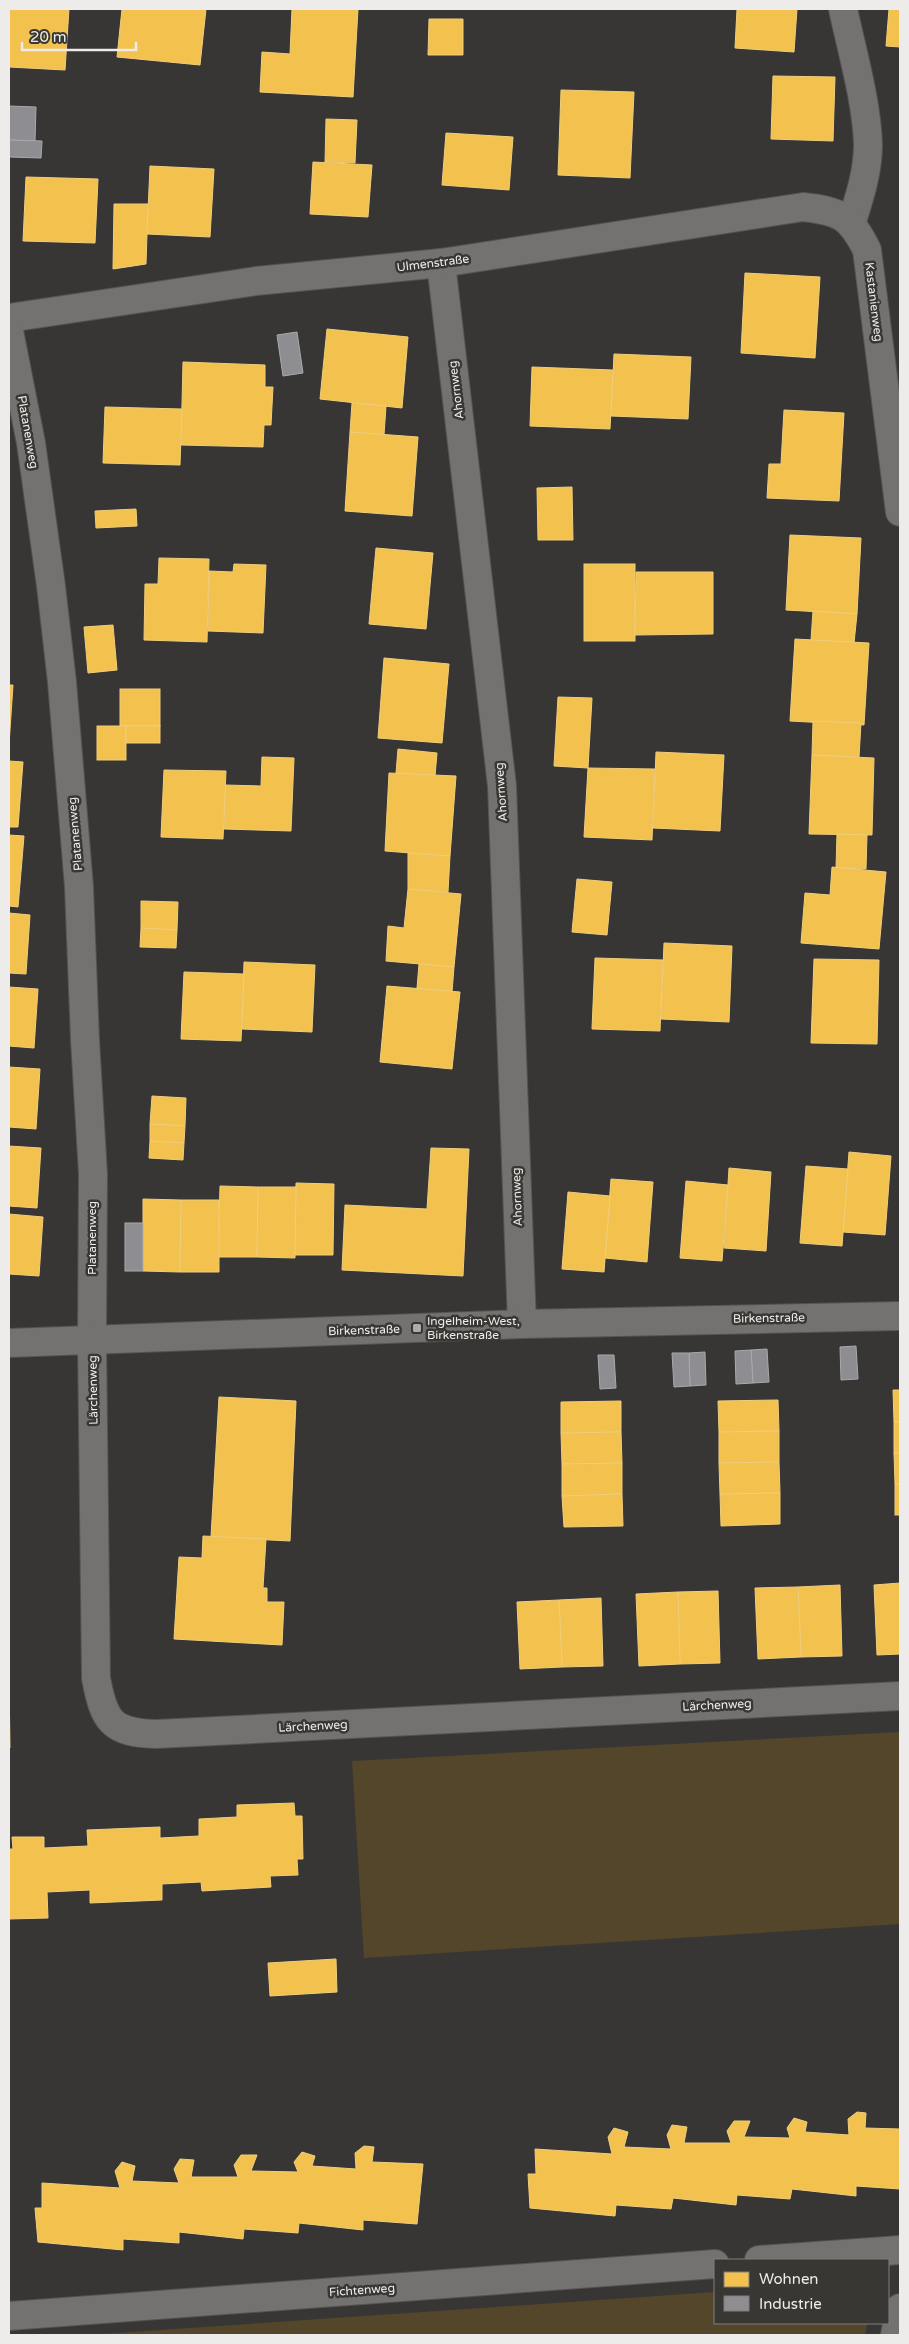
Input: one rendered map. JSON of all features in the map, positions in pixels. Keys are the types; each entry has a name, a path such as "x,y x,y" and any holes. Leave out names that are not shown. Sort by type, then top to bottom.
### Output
{"street":[{"path":"843,9 866,120 868,146 862,190 851,224"},
{"name":"Ulmenstraße","path":"9,318 256,281 440,263 803,207 830,210 851,224"},
{"name":"Kastanienweg","path":"851,224 867,250 900,512"},
{"name":"Ahornweg","path":"440,263 502,786 522,1324"},
{"name":"Platanenweg","path":"9,331 31,443 51,586 62,682 79,887 93,1174 92,1341"},
{"name":"Birkenstraße","path":"9,1343 522,1324 900,1316"},
{"name":"Lärchenweg","path":"92,1341 96,1678 104,1712 115,1725 137,1733 157,1734 900,1696"},
{"path":"773,2259 900,2250"},
{"name":"Fichtenweg","path":"9,2316 714,2264"},
{"path":"895,2335 900,2308"}],"shaded area":[{"path":"900,1732 900,1924 364,1958 352,1761"},
{"path":"714,2292 714,2324 867,2324 865,2335 87,2335"}],"building: Wohnen":[{"path":"9,9 69,9 65,70 9,67"},
{"path":"122,9 206,9 200,65 117,57"},
{"path":"292,9 358,9 353,97 260,92 262,52 290,54"},
{"path":"737,9 797,9 794,52 735,48"},
{"path":"889,9 900,9 900,47 886,46"},
{"path":"429,19 463,19 463,55 428,55"},
{"path":"773,76 835,77 833,141 771,139"},
{"path":"561,90 634,92 630,178 558,175"},
{"path":"326,119 357,120 355,163 325,162"},
{"path":"446,133 513,137 509,190 442,185"},
{"path":"313,162 372,165 368,217 310,214"},
{"path":"150,166 214,169 210,237 147,234"},
{"path":"26,177 98,179 95,243 23,241"},
{"path":"114,204 148,204 146,264 113,269"},
{"path":"745,273 820,277 815,358 741,353"},
{"path":"327,329 408,337 402,408 320,399"},
{"path":"614,354 691,357 688,419 611,416"},
{"path":"183,362 265,365 265,387 273,387 271,425 264,425 263,447 181,445"},
{"path":"532,367 613,370 610,429 530,426"},
{"path":"352,403 386,406 384,435 350,432"},
{"path":"105,407 182,409 180,465 103,463"},
{"path":"784,410 844,413 839,501 767,498 769,464 781,464"},
{"path":"350,432 418,437 412,516 345,511"},
{"path":"572,487 573,540 538,540 537,488"},
{"path":"136,509 137,526 96,528 95,511"},
{"path":"790,535 861,538 857,614 786,610"},
{"path":"376,548 433,553 426,629 369,624"},
{"path":"159,558 209,559 207,642 144,640 145,584 158,584"},
{"path":"234,564 266,565 263,633 208,631 209,571 233,572"},
{"path":"584,564 635,564 635,641 584,641"},
{"path":"636,572 713,572 713,634 635,635"},
{"path":"813,611 857,614 854,643 811,640"},
{"path":"113,625 117,670 88,673 84,627"},
{"path":"795,639 869,643 864,725 790,721"},
{"path":"384,658 449,664 442,743 378,738"},
{"path":"9,685 13,685 9,745"},
{"path":"120,689 160,689 160,726 120,726"},
{"path":"558,697 592,698 588,768 554,766"},
{"path":"813,721 861,723 859,757 812,755"},
{"path":"97,726 126,726 126,760 97,760"},
{"path":"126,726 160,726 160,743 126,743"},
{"path":"398,749 437,753 435,776 396,773"},
{"path":"656,752 724,755 720,831 653,828"},
{"path":"812,755 874,758 872,835 809,834"},
{"path":"262,757 294,758 291,831 224,829 225,785 261,786"},
{"path":"9,761 23,762 18,827 9,827"},
{"path":"588,768 655,769 652,840 584,837"},
{"path":"164,770 226,771 223,839 161,837"},
{"path":"389,773 456,776 450,856 385,851"},
{"path":"837,834 867,835 866,869 836,868"},
{"path":"9,835 24,836 18,907 9,906"},
{"path":"408,853 450,856 448,892 408,889"},
{"path":"832,867 886,872 879,949 801,943 805,893 830,895"},
{"path":"577,879 612,882 607,935 572,932"},
{"path":"408,889 461,894 454,967 386,961 388,926 404,928"},
{"path":"141,901 178,902 177,930 141,928"},
{"path":"9,913 30,915 26,974 9,973"},
{"path":"141,928 177,930 176,948 140,947"},
{"path":"664,943 732,946 729,1022 661,1019"},
{"path":"595,958 663,960 660,1031 592,1029"},
{"path":"814,959 879,960 877,1044 811,1043"},
{"path":"244,962 315,965 312,1032 242,1029"},
{"path":"419,964 454,967 452,992 417,988"},
{"path":"184,972 244,974 241,1041 181,1039"},
{"path":"387,986 460,992 452,1069 380,1062"},
{"path":"9,987 38,989 34,1048 9,1046"},
{"path":"9,1067 40,1069 36,1129 9,1127"},
{"path":"152,1096 186,1098 185,1126 150,1124"},
{"path":"150,1124 185,1126 184,1143 150,1141"},
{"path":"150,1141 184,1143 183,1160 149,1158"},
{"path":"9,1146 41,1148 37,1208 9,1206"},
{"path":"431,1148 469,1149 463,1276 342,1270 345,1205 427,1209"},
{"path":"849,1152 891,1156 885,1235 843,1232"},
{"path":"806,1166 848,1169 842,1246 800,1243"},
{"path":"729,1168 771,1172 766,1251 724,1248"},
{"path":"611,1179 653,1182 647,1262 605,1258"},
{"path":"686,1181 728,1185 722,1261 680,1258"},
{"path":"296,1183 334,1184 333,1255 295,1255"},
{"path":"220,1186 258,1187 257,1257 218,1257"},
{"path":"258,1187 296,1187 295,1258 257,1257"},
{"path":"568,1192 610,1196 604,1272 562,1269"},
{"path":"143,1199 181,1200 180,1272 143,1271"},
{"path":"181,1200 219,1200 219,1272 180,1272"},
{"path":"9,1214 43,1217 39,1276 9,1274"},
{"path":"893,1390 900,1390 900,1422 894,1422"},
{"path":"219,1397 296,1401 290,1541 211,1537"},
{"path":"778,1400 779,1431 719,1432 718,1401"},
{"path":"621,1401 621,1432 561,1433 561,1402"},
{"path":"894,1422 900,1422 900,1453 894,1453"},
{"path":"779,1431 779,1462 719,1463 719,1432"},
{"path":"621,1432 622,1463 562,1464 561,1433"},
{"path":"894,1453 900,1453 900,1484 895,1484"},
{"path":"779,1462 780,1493 720,1494 719,1463"},
{"path":"622,1463 622,1494 562,1496 562,1464"},
{"path":"895,1484 900,1484 900,1515 895,1515"},
{"path":"780,1493 780,1524 721,1526 720,1494"},
{"path":"622,1494 623,1526 564,1527 562,1496"},
{"path":"203,1536 266,1539 263,1588 267,1588 267,1602 284,1602 282,1645 174,1639 179,1557 202,1558"},
{"path":"900,1583 900,1654 877,1655 874,1585"},
{"path":"840,1585 842,1656 801,1657 798,1587"},
{"path":"798,1587 801,1657 758,1659 755,1588"},
{"path":"718,1591 720,1663 680,1664 678,1592"},
{"path":"678,1592 680,1664 639,1666 636,1594"},
{"path":"601,1598 603,1666 562,1667 559,1600"},
{"path":"559,1600 562,1667 520,1669 517,1602"},
{"path":"9,1678 10,1748 9,1748"},
{"path":"294,1803 295,1816 302,1816 303,1859 297,1859 298,1875 270,1876 271,1887 202,1891 201,1882 162,1884 162,1900 90,1903 90,1890 47,1892 48,1918 9,1919 9,1849 13,1849 12,1837 44,1837 44,1848 88,1846 87,1830 160,1827 160,1838 199,1836 199,1819 237,1817 237,1805"},
{"path":"336,1959 337,1992 270,1996 268,1963"},
{"path":"857,2112 866,2113 865,2128 900,2129 900,2189 856,2186 856,2196 792,2189 790,2199 737,2195 736,2205 673,2198 671,2209 616,2205 615,2216 530,2208 528,2174 536,2174 535,2149 612,2154 608,2137 614,2128 628,2132 624,2147 671,2149 667,2135 672,2125 687,2127 684,2143 731,2143 727,2131 734,2121 750,2121 744,2137 790,2138 787,2128 794,2118 807,2122 805,2132 849,2135 848,2119"},
{"path":"364,2146 374,2147 372,2162 423,2164 417,2224 363,2220 363,2230 299,2223 298,2233 244,2229 243,2239 179,2232 179,2243 123,2239 123,2250 38,2242 35,2208 42,2208 42,2183 120,2188 115,2171 122,2162 135,2166 132,2181 179,2183 174,2169 180,2159 194,2160 191,2177 238,2177 234,2165 241,2155 257,2155 251,2171 298,2172 294,2162 302,2152 315,2156 312,2166 356,2169 355,2153"}],"building: Industrie":[{"path":"9,106 36,107 35,141 9,140"},
{"path":"9,140 42,141 41,158 9,157"},
{"path":"297,332 303,373 283,376 277,335"},
{"path":"125,1223 143,1223 143,1271 125,1271"},
{"path":"856,1346 858,1379 841,1380 840,1347"},
{"path":"767,1349 769,1382 753,1383 751,1350"},
{"path":"751,1350 753,1383 736,1384 735,1351"},
{"path":"705,1352 706,1385 690,1386 689,1353"},
{"path":"672,1353 689,1353 690,1386 674,1387"},
{"path":"598,1355 614,1355 616,1388 600,1389"}],"place":[{"name":"Ingelheim-West, Birkenstraße","path":"417,1328"}]}
